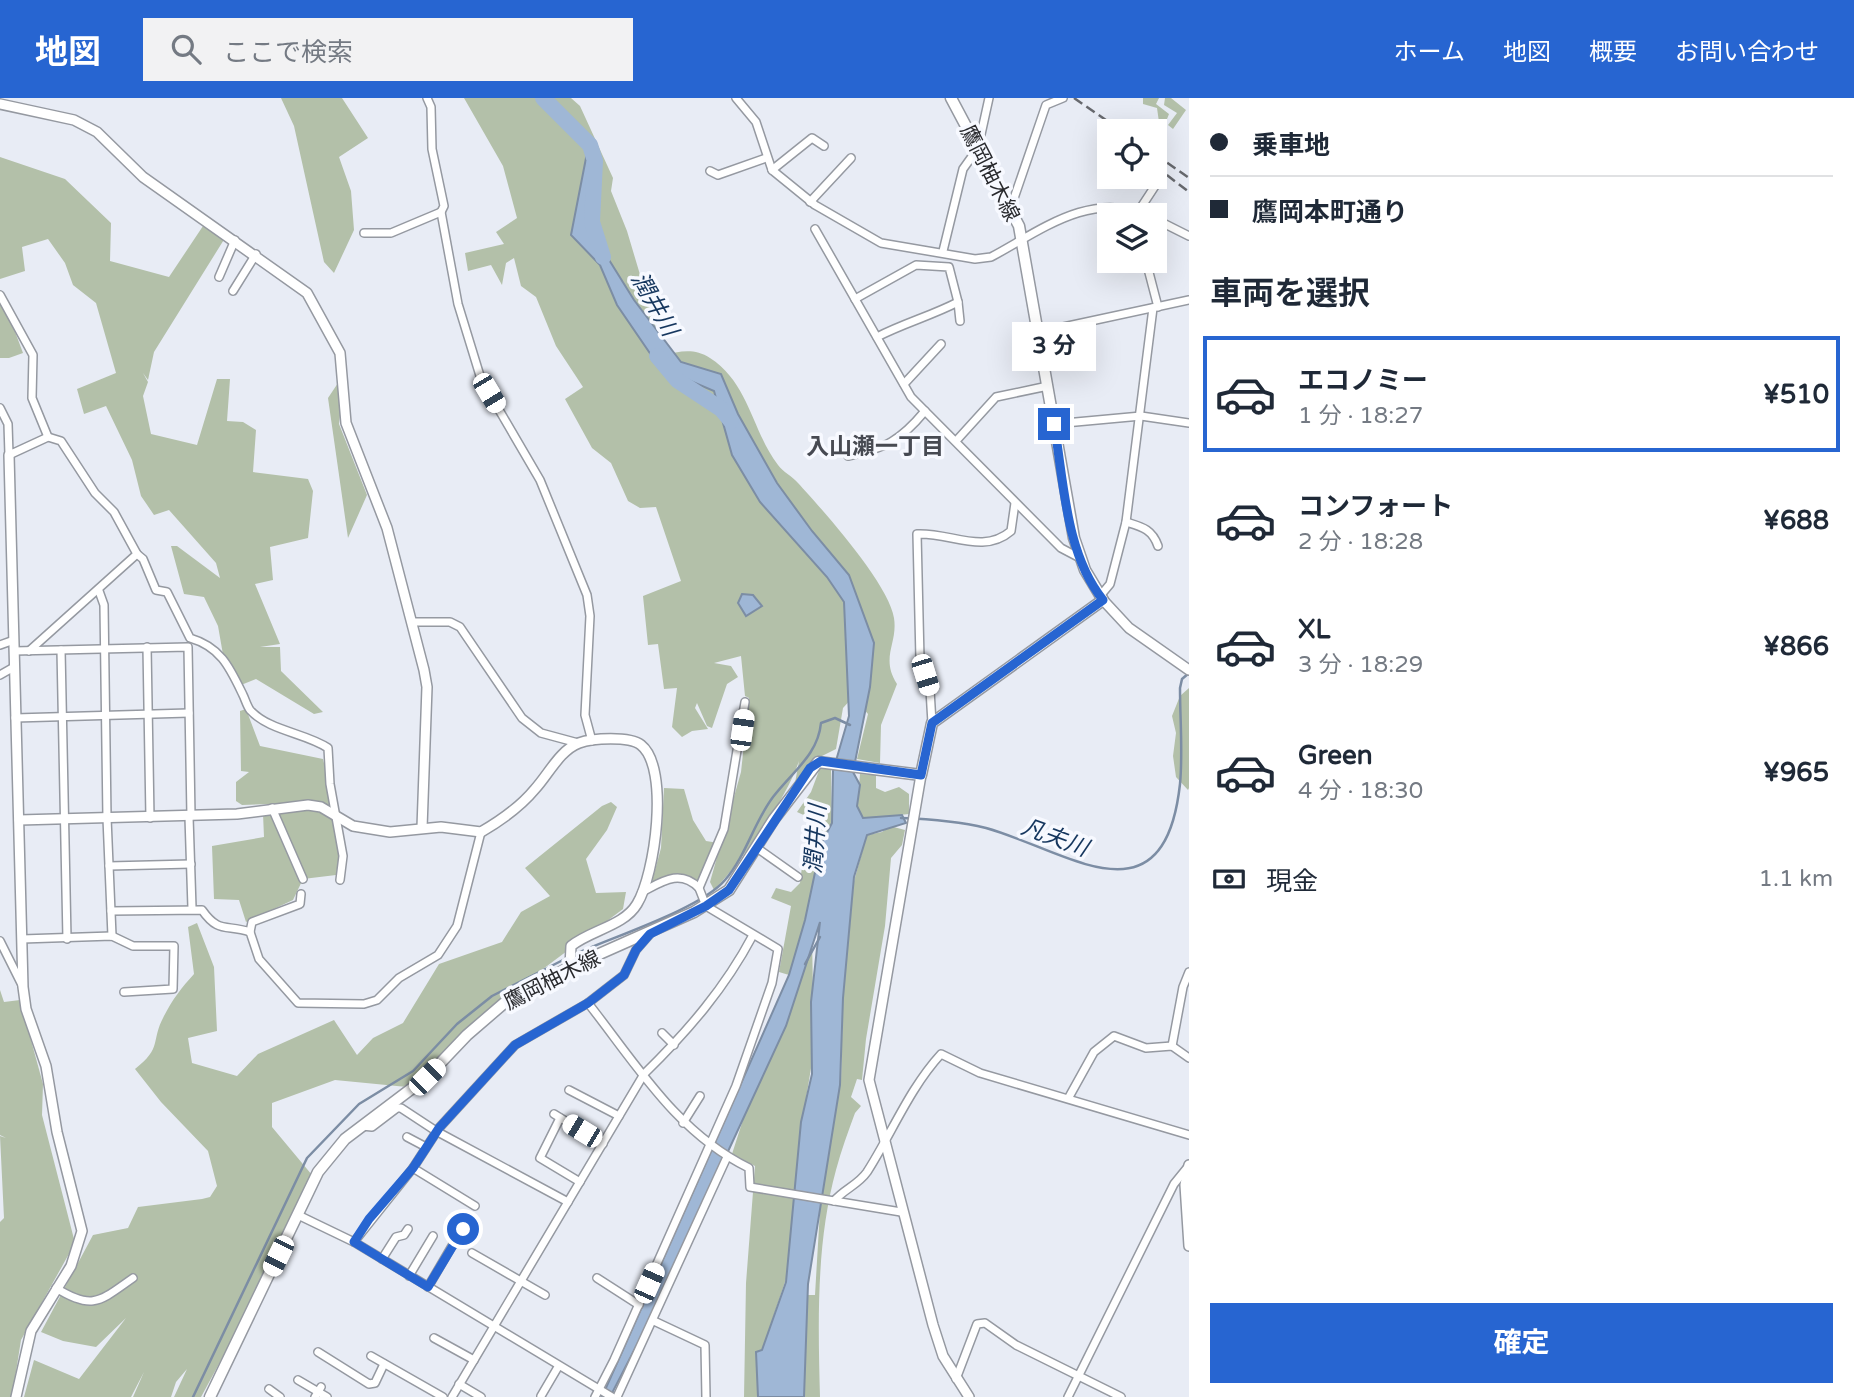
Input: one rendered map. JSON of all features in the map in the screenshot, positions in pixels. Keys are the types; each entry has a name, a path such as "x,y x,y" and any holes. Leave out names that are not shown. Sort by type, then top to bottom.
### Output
{"main road":[{"name":"鷹岡柚木線","path":"951,98 1011,207 1022,241 1080,558 1102,598"},
{"path":"921,775 932,723 1102,598"},
{"name":"鷹岡柚木線","path":"210,1397 317,1172 345,1139 427,1077 467,1035 503,1004 570,967 650,934 706,906 729,890 810,768 821,761 872,771 921,775"}],"street":[{"path":"427,98 430,107 432,149 445,198 441,212 458,304 481,379 540,480 587,595 590,616 585,715 592,741"},
{"path":"736,98 756,122 772,170 810,202 881,243 943,251 975,259 991,257 1077,212 1097,208"},
{"path":"943,251 963,169 978,148 989,98"},
{"path":"1011,207 1046,105 1063,98"},
{"path":"0,104 74,120 97,132 144,177 256,254 307,293 336,342 346,387 349,433 387,528 414,622 427,687 422,828"},
{"path":"772,170 812,138 824,146"},
{"path":"710,171 718,175 766,158"},
{"path":"810,202 851,158"},
{"path":"364,233 391,233 441,212"},
{"path":"1167,225 1189,236"},
{"path":"815,229 904,384 925,411 1061,548 1080,558"},
{"path":"219,277 235,240"},
{"path":"233,291 256,254"},
{"path":"855,299 916,265 949,267 960,321"},
{"path":"1149,273 1156,307 1126,522 1110,584 1102,598 1129,628 1185,667"},
{"path":"0,295 33,355 33,398 48,437"},
{"path":"1040,332 1189,300"},
{"path":"877,337 905,323 919,322 958,302"},
{"path":"904,384 941,344"},
{"path":"956,441 996,397 1048,386"},
{"path":"0,408 9,433 23,987 26,1009 46,1066 57,1132 80,1214 79,1246 31,1331 16,1397"},
{"path":"848,456 881,449 907,433 925,411"},
{"path":"1054,424 1140,416 1189,423"},
{"path":"0,435 9,433"},
{"path":"9,455 48,437 61,442 95,493 114,512 137,554 143,559 156,590 167,592 190,638 205,643 232,668 250,710 271,723 314,738 328,748 330,784 339,820 343,856 340,880"},
{"path":"932,723 930,690 920,659 917,534 936,533 972,543 988,544 1012,531 1015,503"},
{"path":"1126,522 1146,528 1154,535 1158,546"},
{"path":"29,651 99,591 137,554"},
{"path":"99,591 104,605 107,818 112,936"},
{"path":"414,622 450,622 460,627 523,718 541,733 578,743 634,741 647,751 652,762 656,775 654,853 642,892 628,915 571,946 570,967"},
{"path":"0,645 14,639"},
{"path":"147,647 150,818"},
{"path":"14,651 188,648 192,908"},
{"path":"61,650 67,939"},
{"path":"0,675 14,667"},
{"path":"699,888 724,829 745,702"},
{"path":"15,718 189,713"},
{"path":"19,820 150,818 237,814 272,808 321,807 353,826 390,832 422,828 481,832 521,803 564,754 578,743"},
{"path":"921,775 869,1080 882,1141 933,1325 956,1379 969,1397"},
{"path":"272,808 303,879"},
{"path":"302,894 300,904 251,922 250,932 259,958 298,1003 364,1003 377,1000 399,978 438,955 449,941 464,902 481,832"},
{"path":"757,848 798,877"},
{"path":"109,866 191,864"},
{"path":"598,1393 710,1146 772,983 778,949 706,906 699,888 690,879 672,877 642,892"},
{"path":"111,911 202,909 211,923 221,929 250,932"},
{"path":"354,1242 369,1219 413,1168 436,1131 515,1045 588,1003 624,975 636,950 650,934"},
{"path":"452,1397 644,1074 674,1045 734,971 753,934"},
{"path":"22,939 112,936 133,946 174,946 173,989 124,992"},
{"path":"0,941 23,987"},
{"path":"1172,1046 1183,987 1189,972"},
{"path":"588,1003 683,1123 710,1146 749,1168 750,1187 901,1212"},
{"path":"662,1033 674,1045"},
{"path":"1069,1097 1094,1052 1114,1036 1146,1048 1172,1046 1189,1058"},
{"path":"834,1201 857,1184 882,1141 941,1054 980,1073 1069,1097 1189,1135"},
{"path":"569,1090 619,1116"},
{"path":"683,1123 699,1097"},
{"path":"362,1126 372,1127 397,1108 401,1108 436,1131 568,1202"},
{"path":"580,1182 540,1158 557,1116 603,1143"},
{"path":"407,1137 426,1147"},
{"path":"617,1397 727,1157"},
{"path":"1188,1166 1185,1185 1189,1246"},
{"path":"1068,1397 1174,1184 1188,1166"},
{"path":"413,1168 475,1206"},
{"path":"298,1215 354,1242 598,1393 612,1397"},
{"path":"382,1259 397,1237 404,1235 408,1229"},
{"path":"428,1287 463,1229"},
{"path":"409,1276 433,1236"},
{"path":"472,1253 545,1294"},
{"path":"56,1288 77,1301 89,1303 99,1301 132,1278"},
{"path":"597,1278 639,1305"},
{"path":"654,1321 705,1345 706,1397"},
{"path":"956,1379 977,1325 985,1323 1016,1345 1121,1397"},
{"path":"434,1338 474,1360"},
{"path":"318,1352 369,1384 375,1383 384,1364"},
{"path":"371,1356 443,1397"},
{"path":"541,1396 558,1367"},
{"path":"299,1380 327,1397"},
{"path":"459,1384 481,1397"},
{"path":"269,1389 280,1397"}],"green space":[{"path":"281,98 342,98 368,138 339,157 351,191 354,230 334,273 324,262 294,126"},
{"path":"464,98 571,98 580,106 613,178 611,191 627,231 664,355 699,353 723,368 742,394 769,452 782,470 796,481 838,528 868,567 894,618 890,666 897,684 881,725 880,763 857,759 868,714 853,697 843,708 836,749 816,759 795,783 799,761 785,793 762,828 714,890 710,882 741,772 749,698 745,696 741,656 714,663 731,666 738,677 727,684 712,728 707,726 697,703 695,708 708,729 692,731 682,737 672,727 677,688 664,689 658,644 648,645 643,596 681,581 656,507 640,508 628,501 611,463 592,448 565,399 583,387 556,346 536,297 521,286 514,258 506,263 502,285 491,265 468,271 465,253 504,244 496,232 517,218 503,166"},
{"path":"1143,98 1159,98 1156,104 1169,114 1167,119 1159,119 1157,108 1143,104"},
{"path":"1165,98 1171,98 1186,110 1173,129 1168,125 1177,113 1164,105"},
{"path":"0,157 65,179 111,223 110,261 169,277 203,226 225,238 154,352 148,380 143,373 148,382 143,396 151,434 197,445 217,379 230,379 227,421 243,422 256,430 253,472 308,479 313,491 308,538 270,547 273,580 255,584 280,644 260,647 280,647 281,671 323,712 314,714 256,679 241,685 225,666 218,626 204,597 184,594 171,546 177,546 220,578 216,563 169,510 154,515 141,496 132,460 106,406 84,414 77,389 116,373 96,303 73,285 65,263 48,239 22,247 25,271 0,279"},
{"path":"0,302 8,313 23,353 9,358 0,358"},
{"path":"338,383 343,390 339,424 367,495 348,538 328,398"},
{"path":"1189,688 1188,790 1176,777 1173,756 1176,733 1172,716 1180,696"},
{"path":"246,709 260,746 323,759 336,817 339,846 336,875 303,879 293,900 246,922 239,900 214,899 212,846 264,837 263,814 273,809 273,804 242,805 236,801 236,782 249,772 241,771 240,711"},
{"path":"820,768 831,768 832,824 821,844 809,907 789,975 779,972 791,906 771,898 776,888 791,892 800,883 808,817 797,812 811,792"},
{"path":"860,774 876,775 876,788 885,792 899,787 909,794 909,814 863,819 857,809"},
{"path":"664,788 684,789 693,820 706,841 719,843 701,884 676,876 651,885 661,848"},
{"path":"611,802 617,807 607,830 586,859 596,893 626,892 623,909 539,972 449,1046 407,1087 335,1080 272,1103 272,1127 312,1175 238,1329 201,1397 174,1397 187,1369 176,1382 171,1397 133,1397 144,1372 131,1397 24,1397 34,1360 79,1379 126,1318 96,1347 63,1341 41,1332 93,1235 128,1228 138,1207 210,1197 217,1186 208,1151 161,1102 135,1069 153,1049 167,1010 194,974 188,927 197,923 214,967 217,1031 188,1038 192,1063 237,1076 258,1054 334,1020 357,1055 373,1038 403,1023 439,964 502,942 521,912 550,896 525,868 602,806"},
{"path":"890,826 905,830 902,845 891,858 885,926 866,1039 862,1080 857,1079 851,1097 861,1106 855,1113 840,1156 825,1226 819,1311 820,1397 803,1397 808,1295 815,1295 822,1176 841,1081 843,1000 854,881 867,835 882,832"},
{"path":"812,936 814,1050 801,1129 786,1279 762,1350 759,1397 744,1397 746,1283 755,1166 732,1154 750,1098"},
{"path":"0,990 4,1002 20,1000 43,1084 42,1115 75,1243 21,1340 12,1397 0,1397 0,1222 4,1218 0,1136 6,1138 0,1135"}],"water":[{"path":"586,158 601,176 588,226 634,300 681,362 721,374 738,414 777,483 849,575 874,643 870,687 853,772 860,785 857,806 863,818 902,815 906,823 867,835 854,877 843,998 840,1085 808,1284 804,1397 758,1397 756,1352 762,1350 786,1282 801,1122 812,1074 811,1002 820,922 786,1026 700,1212 688,1246 610,1397 602,1397 789,975 805,920 821,844 832,823 833,771 849,716 844,602 827,577 760,502 732,455 714,391 660,368 617,305 600,265 571,235"},
{"path":"742,594 753,595 762,606 746,616 738,603"}],"waterway":[{"name":"潤井川","path":"543,98 590,145 595,161 592,222 603,257"},
{"name":"潤井川","path":"657,356 677,380 721,409 731,421"},
{"name":"凡夫川","path":"901,818 986,828 1078,862 1107,869 1133,867 1154,855 1170,828 1181,772 1180,688 1182,679 1189,673"},
{"path":"573,955 676,912 713,891 732,871 773,797 810,754 821,723 835,718 850,725"},
{"path":"805,964 820,937"},
{"path":"193,1397 307,1158 359,1104 413,1071 457,1024 492,996 567,958"}],"railway":[{"path":"1074,98 1105,119"},
{"path":"1167,162 1189,178"},
{"path":"1167,175 1189,192"}],"district":[{"name":"入山瀬一丁目","path":"875,446"}],"route":[{"path":"463,1229 428,1287 354,1242 369,1219 413,1168 439,1128 515,1045 547,1024 588,1003 624,975 636,950 650,934 706,906 729,890 741,876 774,819 810,768 821,761 872,771 921,775 932,723 1103,600 1085,570 1074,538 1054,424"}]}
